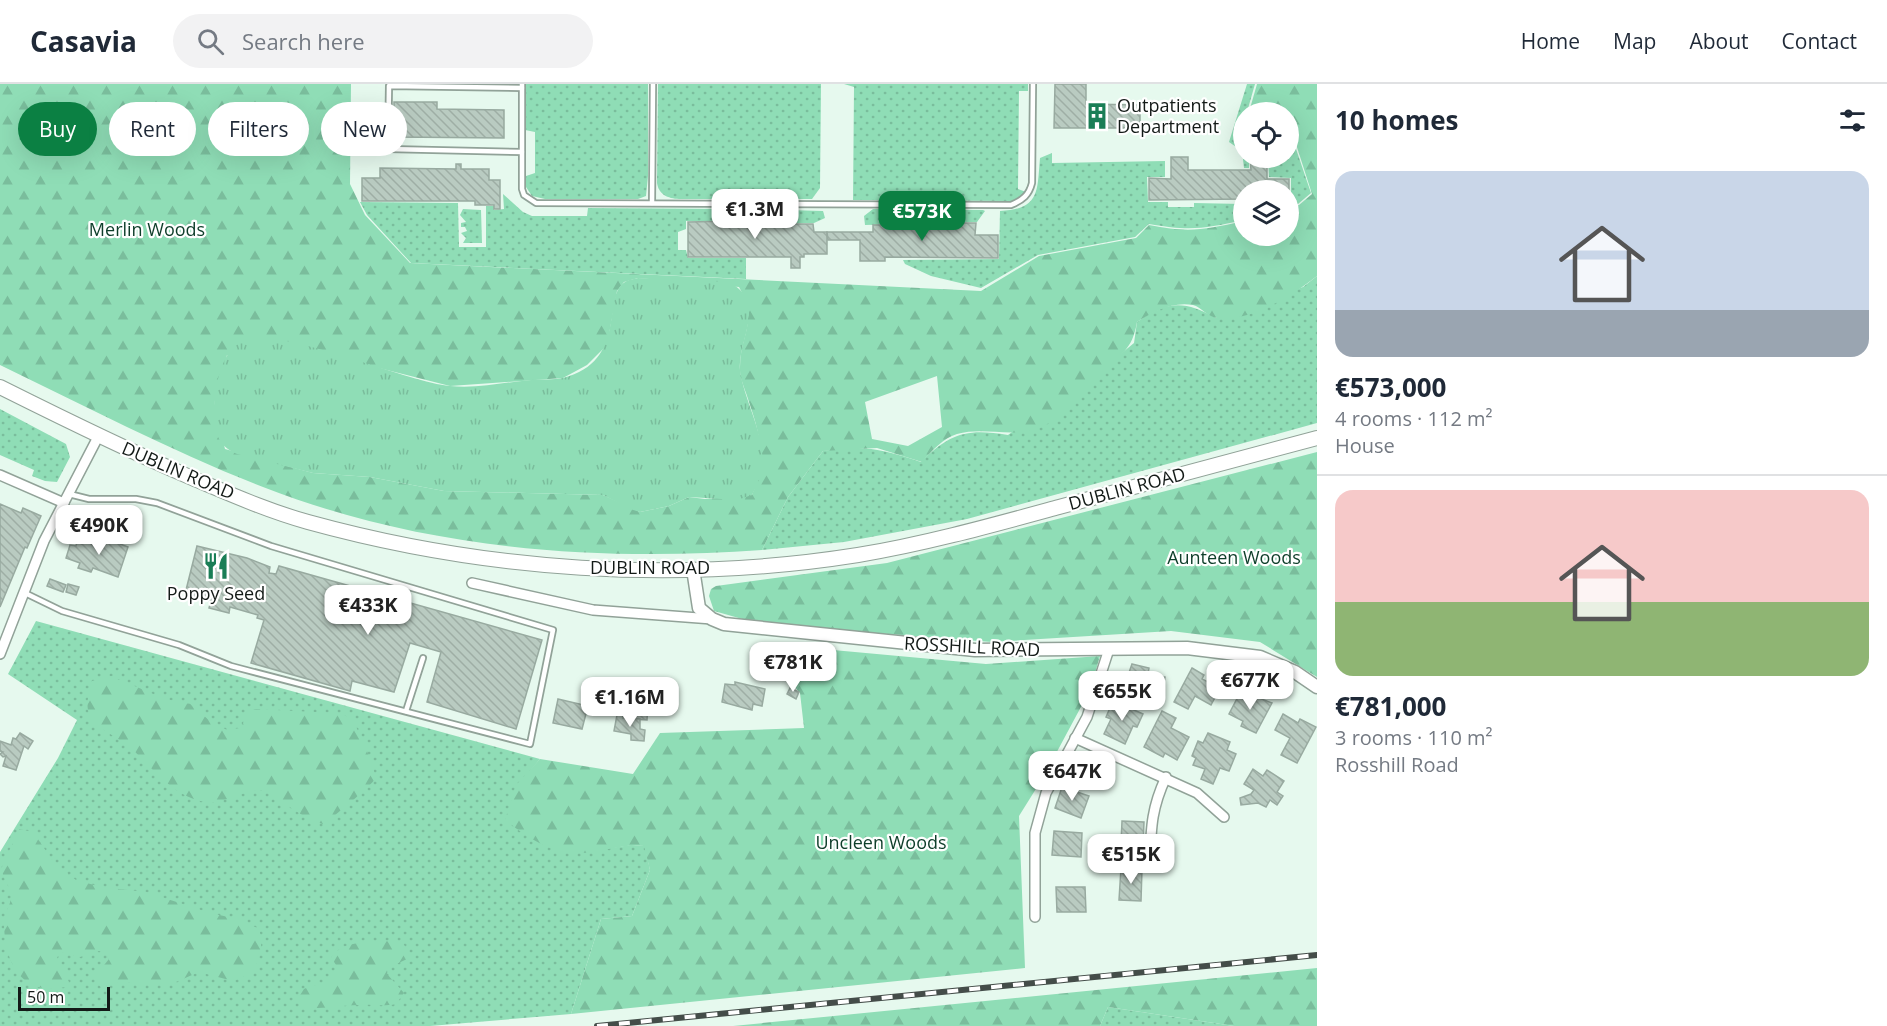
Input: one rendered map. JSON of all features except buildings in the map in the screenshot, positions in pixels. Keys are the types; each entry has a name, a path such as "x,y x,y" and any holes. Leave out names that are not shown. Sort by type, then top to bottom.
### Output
{"main road":[{"name":"DUBLIN ROAD","path":"0,387 98,437 236,497 295,518 410,546 482,558 568,567 693,569 746,567 859,555 998,523 1317,438"}],"street":[{"path":"0,654 44,541 98,437"},
{"path":"0,475 64,503"},
{"path":"693,569 699,608 712,619"},
{"path":"472,584 581,608 712,619"},
{"name":"ROSSHILL ROAD","path":"712,619 724,624 975,650 1187,648 1260,657 1295,672 1317,687"},
{"path":"1035,917 1035,833 1046,793 1087,717 1109,649"},
{"path":"1075,738 1166,777 1197,793 1224,817"},
{"path":"1150,859 1154,802 1166,777"}],"lane":[{"path":"652,203 653,84"},
{"path":"522,152 388,149 389,86 522,86 524,195 536,203 1011,205 1026,197 1032,183 1033,84"},
{"path":"25,593 62,611 179,645 231,666 530,744 553,630 293,553 157,503 136,499 88,499 69,494"},
{"path":"406,711 423,658"}],"green space":[{"name":"Merlin Woods","path":"0,84 351,84 351,102 321,102 321,156 350,156 350,184 365,215 410,263 981,291 1039,256 1136,238 1149,225 1196,229 1233,223 1233,246 1299,246 1299,205 1312,194 1299,153 1299,102 1252,102 1257,84 1317,84 1317,276 1283,299 1243,316 1217,318 1196,306 1185,304 1163,308 1149,315 1137,322 1135,332 1125,351 1075,402 1052,421 1033,430 1011,433 979,431 957,434 942,442 922,462 877,448 823,451 788,497 762,550 635,554 572,552 446,537 384,525 323,508 263,487 130,429 0,365","holes":["638,278 739,287 748,310 740,371 760,449 759,471 752,495 705,499 689,497 669,506 640,512 603,495 444,491 370,477 313,473 225,449 214,404 227,355 379,368 450,386 563,378 587,365 607,345 617,291 624,282","937,376 942,427 908,446 872,439 865,402"]},
{"path":"526,84 648,84 646,196 638,199 545,199 532,196 526,187 526,176 535,173 535,132 525,130"},
{"path":"658,84 821,84 820,188 812,199 681,199 666,196 660,191 657,183"},
{"path":"844,84 1028,84 1028,91 1019,91 1018,189 1026,192 1013,201 853,200 854,87"},
{"path":"1247,84 1255,84 1250,102 1241,102"},
{"path":"1233,129 1233,145 1229,142"},
{"path":"1052,153 1052,163 1165,161 1165,177 1147,177 1148,202 1168,202 1168,207 1194,207 1194,203 1233,204 1233,222 1196,228 1149,224 1135,237 1038,255 981,288 931,276 905,264 903,260 999,259 1000,211 1023,207 1034,197 1040,158"},
{"path":"1299,158 1311,193 1299,203 1299,180 1269,177 1269,168 1299,168"},
{"path":"503,194 523,212 532,216 587,216 588,208 729,209 731,217 736,221 686,221 686,229 678,232 678,250 686,250 688,258 746,258 746,279 411,263 367,215 360,202 458,203 459,247 486,247 486,206 494,206 494,210 504,209"},
{"path":"463,209 481,210 482,243 463,243 466,238 461,233 467,231 465,227 461,227 461,223 466,222 460,215"},
{"path":"753,209 823,211 825,218 814,223 745,223 745,217"},
{"path":"873,209 985,211 977,222 951,222 951,219 944,219 942,223 865,225 864,216"},
{"path":"1317,276 1317,423 967,519 844,542 762,550 788,497 823,451 851,448 873,449 921,462 941,445 960,435 981,432 1008,435 1134,343 1137,322 1148,315 1176,305 1194,308 1216,318 1303,287"},
{"path":"638,278 728,282 740,290 747,300 748,322 740,359 740,370 759,435 763,461 761,474 752,495 737,500 689,497 669,506 640,512 603,495 444,491 370,477 313,473 237,454 224,446 217,435 214,406 218,379 229,352 242,341 260,338 312,347 403,375 450,386 481,386 559,379 584,370 597,358 610,329 618,289 625,282"},
{"path":"0,409 66,444 70,457 57,482 45,481 32,476 34,470 0,455"},
{"name":"Aunteen Woods","path":"1317,452 1317,677 1260,642 1171,631 992,642 760,624 714,611 709,596 711,589 716,586 887,563"},
{"path":"36,621 540,759 530,771 575,853 631,845 645,846 650,870 632,916 601,919 571,1014 430,1026 0,1026 0,852 58,758 77,720 8,674"},
{"name":"Uncleen Woods","path":"756,643 986,664 1100,656 1090,690 1044,776 1019,816 1025,968 571,1014 601,919 632,916 650,870 644,846 635,845 575,853 556,850 529,837 505,820 516,785 540,759 633,774 660,733 804,728 800,693"},
{"path":"111,676 165,699 190,704 210,721 227,730 240,728 250,711 256,709 335,713 346,716 352,720 362,739 373,767 375,779 323,824 310,820 263,790 220,801 205,802 194,799 174,788 155,773 131,748 101,728 92,719 89,713 88,697 92,681"},
{"path":"19,829 33,832 55,864 76,880 101,887 146,892 210,913 242,920 259,929 260,952 252,973 233,981 199,972 169,985 121,982 101,987 96,982 96,975 109,959 105,953 99,951 80,957 60,952 57,958 69,982 65,987 49,989 26,981 11,962 7,950 4,922 11,895 1,869"},
{"path":"382,941 402,942 409,952 407,959 388,968 387,974 404,993 396,1004 323,1008 301,1006 297,1000 304,989 334,977 336,965 331,957 336,952 348,945"},
{"path":"1317,968 1317,1026 1234,1026 1108,1007 1100,1026 733,1026"},
{"path":"1108,1007 1234,1026 1100,1026"}],"railway":[{"path":"597,1026 1317,955"}],"place":[{"name":"Outpatients Department","path":"1097,116"},
{"name":"Poppy Seed","path":"216,566"}]}
